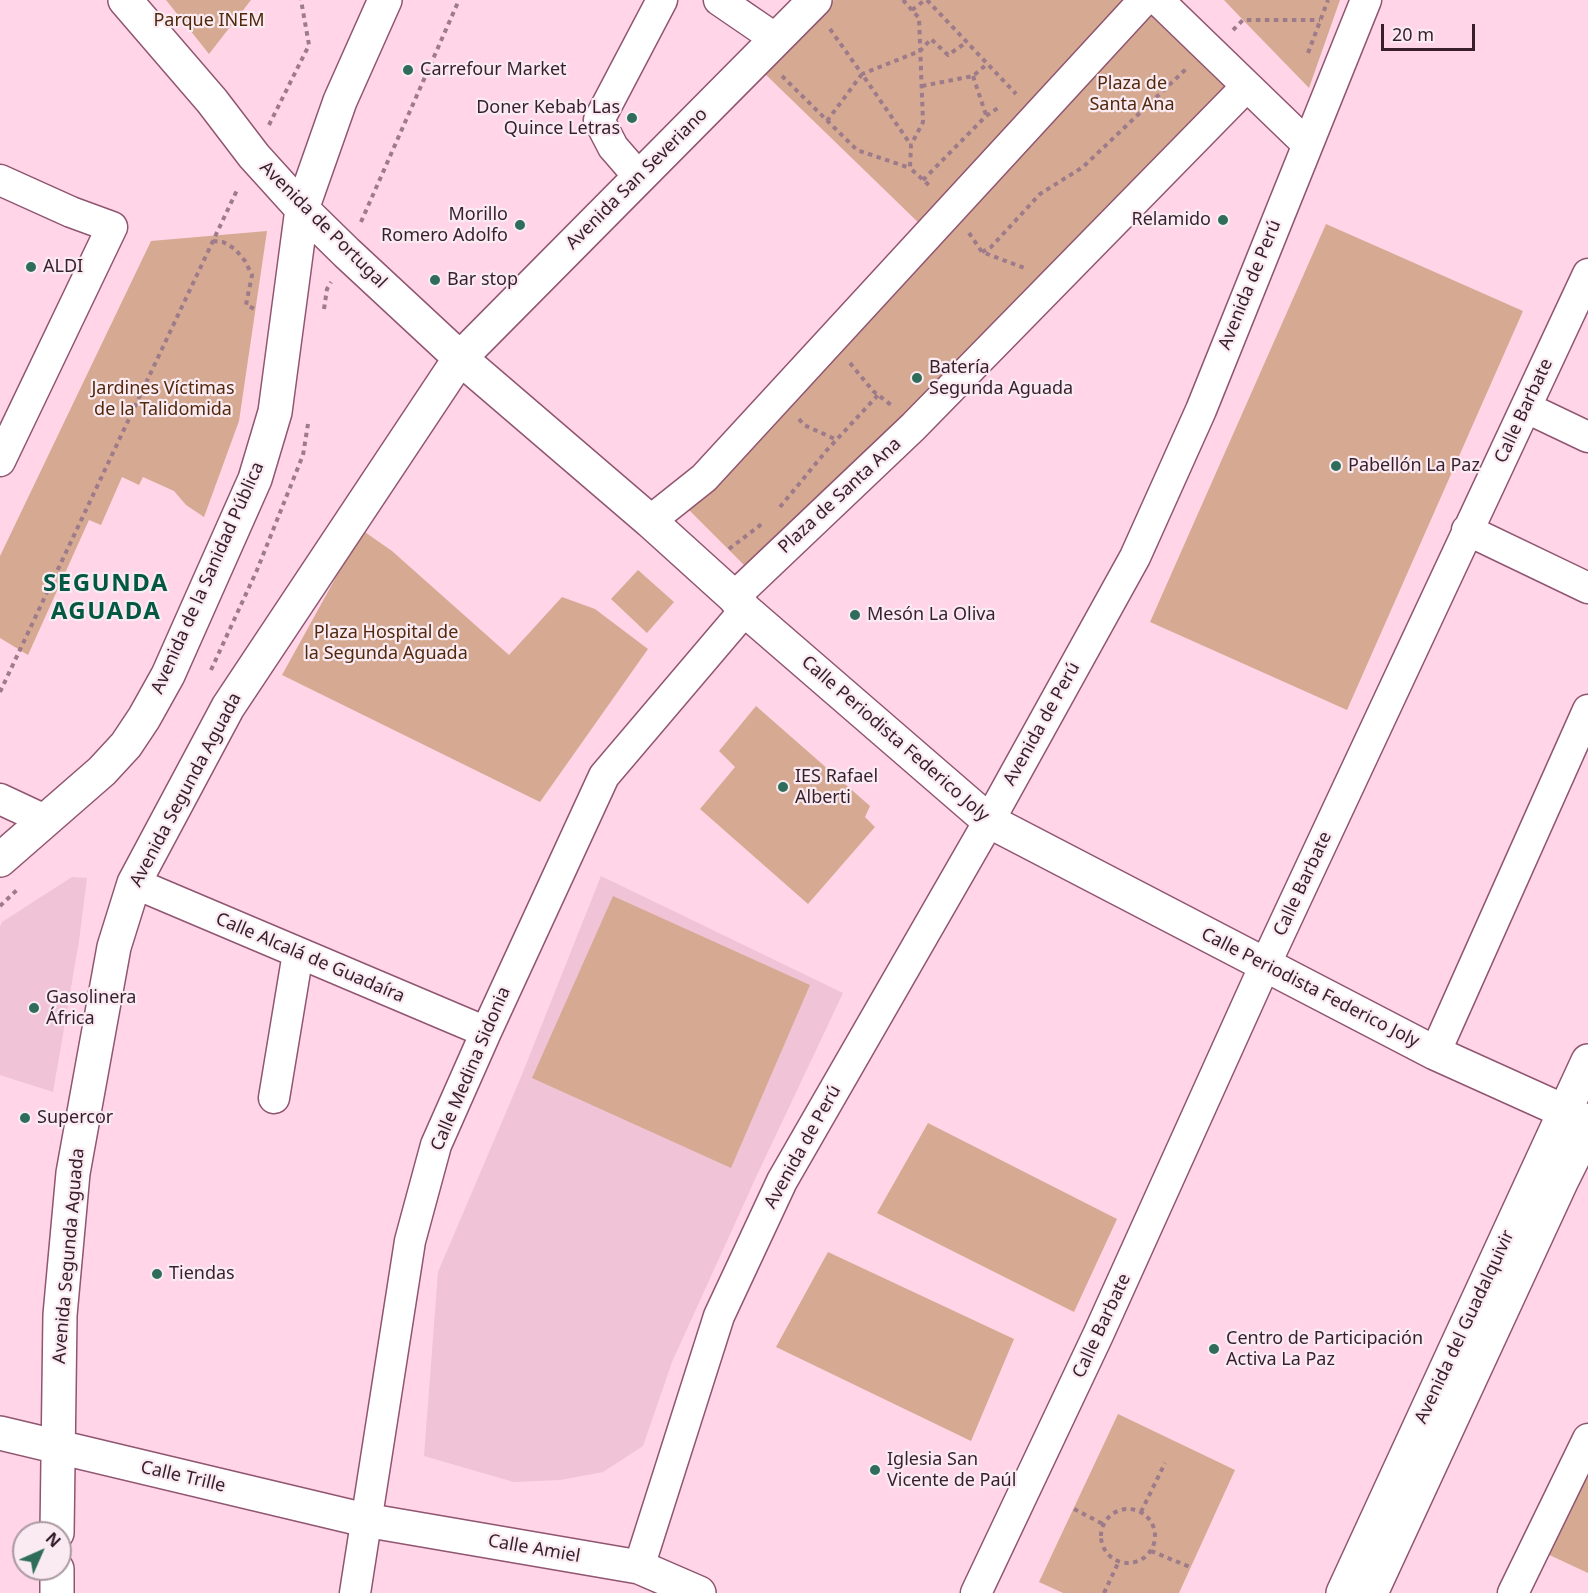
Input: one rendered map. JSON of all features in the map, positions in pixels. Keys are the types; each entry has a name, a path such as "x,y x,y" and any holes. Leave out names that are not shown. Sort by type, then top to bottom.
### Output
{"street":[{"name":"Avenida de Portugal","path":"125,0 212,101 254,156 302,209 460,358"},
{"name":"Avenida de la Sanidad Pública","path":"0,860 102,771 126,745 168,675 255,478 276,411 302,209 340,101 385,0"},
{"path":"639,177 613,147 599,120 662,0"},
{"path":"719,0 776,55"},
{"path":"650,522 704,478 1144,0"},
{"path":"1158,0 1307,144"},
{"name":"Avenida de Perú","path":"639,1567 719,1316 777,1191 989,821 1135,557 1201,410 1366,0"},
{"name":"Avenida San Severiano","path":"460,358 639,177 776,55 820,12"},
{"name":"Plaza de Santa Ana","path":"739,603 1247,86"},
{"path":"0,180 71,212 112,227 0,461"},
{"name":"Calle Barbate","path":"976,1593 1098,1335 1265,965 1588,274"},
{"name":"Calle Periodista Federico Joly","path":"460,358 989,821 1435,1053 1580,1120"},
{"name":"Avenida Segunda Aguada","path":"57,1521 60,1315 73,1173 114,947 134,883 228,707 460,358"},
{"path":"1527,408 1588,437"},
{"path":"1467,530 1588,588"},
{"name":"Calle Medina Sidonia","path":"355,1593 410,1241 436,1145 604,776 739,603"},
{"path":"1435,1053 1588,710"},
{"path":"0,799 45,820"},
{"name":"Calle Alcalá de Guadaíra","path":"134,883 486,1032"},
{"path":"274,1098 298,953"},
{"name":"Avenida del Guadalquivir","path":"1371,1593 1557,1191 1580,1120 1588,1061"},
{"name":"Avenida del Guadalquivir","path":"1343,1593 1580,1120"},
{"name":"Calle Trille","path":"0,1433 365,1520"},
{"path":"1513,1593 1588,1439"},
{"name":"Calle Amiel","path":"365,1520 639,1567 699,1593"}],"path":[{"path":"0,692 213,241 309,45 302,0"},
{"path":"903,0 919,18 922,86 923,122 911,145 910,168"},
{"path":"912,10 926,0 1018,96 986,116 923,180"},
{"path":"820,12 911,145"},
{"path":"1243,20 1320,20"},
{"path":"827,121 862,74 920,51 931,39 948,55 967,42"},
{"path":"1053,285 1043,275 982,252 991,247 1040,194 1083,166 1199,57 1211,51"},
{"path":"776,55 827,121 857,150 910,168 952,209"},
{"path":"922,86 973,76 987,64"},
{"path":"973,76 1000,156"},
{"path":"213,241 223,242 235,249 245,261 252,275 246,305 253,310"},
{"path":"846,358 878,395 914,426"},
{"path":"783,393 804,425 837,440"},
{"path":"774,515 878,395"},
{"path":"729,549 765,522"},
{"path":"1141,1512 1165,1463"},
{"path":"1074,1509 1103,1524"},
{"path":"1124,1509 1141,1512 1153,1525 1154,1542 1151,1551 1136,1562 1119,1561 1105,1550 1101,1533 1103,1524 1108,1516 1124,1509"},
{"path":"1151,1551 1190,1567"},
{"path":"1104,1593 1119,1561"}],"shaded area":[{"path":"601,876 843,993 672,1362 643,1446 603,1472 560,1480 514,1482 424,1456 438,1272 521,1077"},
{"name":"Gasolinera África","path":"72,877 87,878 79,941 53,1092 0,1075 0,927 2,922"}],"green space":[{"name":"Parque INEM","path":"166,0 251,0 209,54"},
{"name":"Plaza de Santa Ana","path":"834,0 1138,0 1229,85 750,571 676,497 924,228 762,71"},
{"path":"1224,0 1340,0 1309,88 1243,20"},
{"name":"Pabellón La Paz","path":"1326,224 1523,311 1347,710 1150,622"},
{"name":"Jardines Víctimas de la Talidomida","path":"267,231 239,421 204,517 186,505 174,491 143,477 139,485 122,477 101,525 89,520 28,655 0,638 0,556 151,241"},
{"name":"Plaza Hospital de la Segunda Aguada","path":"362,530 392,551 509,655 562,597 595,609 648,649 540,802 282,675"},
{"path":"638,570 674,602 647,633 611,599"},
{"name":"IES Rafael Alberti","path":"756,706 870,806 865,817 875,827 808,904 700,809 735,767 719,751"},
{"path":"613,896 810,985 731,1168 532,1078"},
{"path":"928,1123 1117,1219 1074,1312 877,1213"},
{"path":"828,1252 1014,1339 971,1441 776,1347"},
{"path":"1118,1414 1235,1470 1179,1593 1063,1593 1039,1582"},
{"path":"1588,1462 1588,1573 1543,1552"}],"place":[{"name":"Carrefour Market","path":"408,70"},
{"name":"Doner Kebab Las Quince Letras","path":"632,118"},
{"name":"Relamido","path":"1223,220"},
{"name":"Morillo Romero Adolfo","path":"520,225"},
{"name":"ALDI","path":"31,267"},
{"name":"Bar stop","path":"435,280"},
{"name":"Batería Segunda Aguada","path":"917,378"},
{"name":"Pabellón La Paz","path":"1336,466"},
{"name":"Mesón La Oliva","path":"855,615"},
{"name":"IES Rafael Alberti","path":"783,787"},
{"name":"Gasolinera África","path":"34,1008"},
{"name":"Supercor","path":"25,1118"},
{"name":"Tiendas","path":"157,1274"},
{"name":"Centro de Participación Activa La Paz","path":"1214,1349"},
{"name":"Iglesia San Vicente de Paúl","path":"875,1470"}],"district":[{"name":"SEGUNDA AGUADA","path":"106,598"}]}
